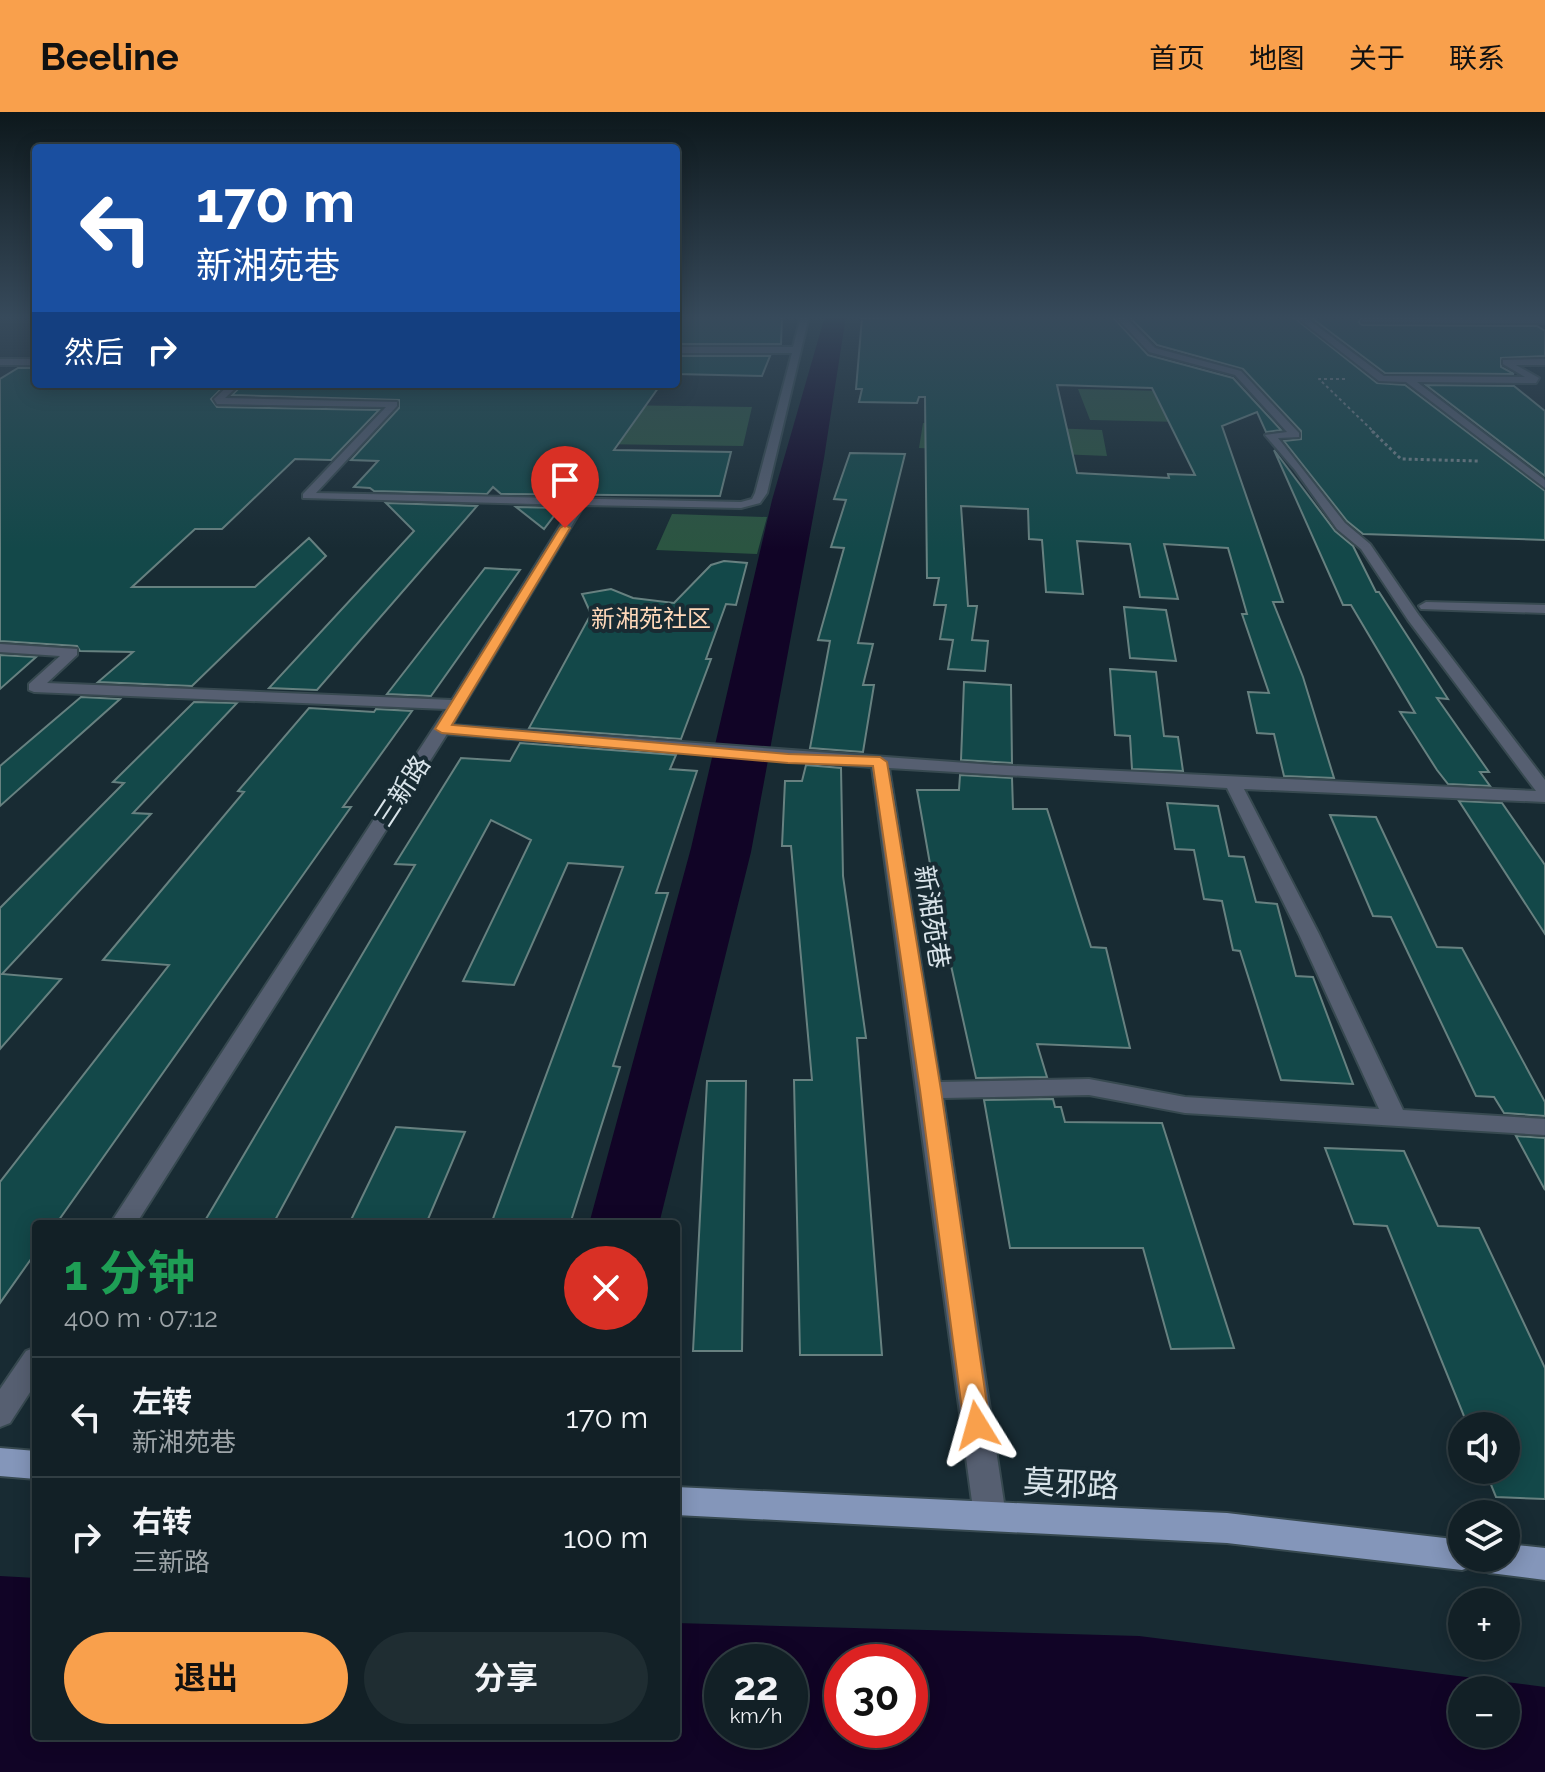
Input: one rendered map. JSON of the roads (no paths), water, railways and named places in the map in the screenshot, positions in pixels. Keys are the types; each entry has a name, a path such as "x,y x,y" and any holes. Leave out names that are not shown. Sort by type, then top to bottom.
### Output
{"main road":[{"path":"0,1462 32,1465"},
{"name":"莫邪路","path":"680,1501 1227,1528 1448,1553"},
{"path":"1520,1561 1545,1564"}],"street":[{"path":"225,393 217,401 394,404 307,496 741,505 756,501 761,493 786,393"},
{"path":"1257,393 1295,435 1270,435 1299,468 1341,526 1366,547 1413,617 1545,794"},
{"path":"1427,393 1545,485"},
{"path":"1515,462 1545,463"},
{"name":"三新路","path":"126,1220 442,729 580,503"},
{"path":"1426,606 1545,609"},
{"path":"0,648 72,652 34,687 456,705"},
{"path":"442,729 777,757 1234,785 1545,794"},
{"name":"新湘苑巷","path":"880,762 990,1516"},
{"path":"1234,785 1309,934 1395,1118"},
{"path":"930,1090 1089,1087 1185,1105 1545,1127"},
{"path":"0,1414 32,1365"}],"district":[{"name":"新湘苑社区","path":"651,619"}]}
